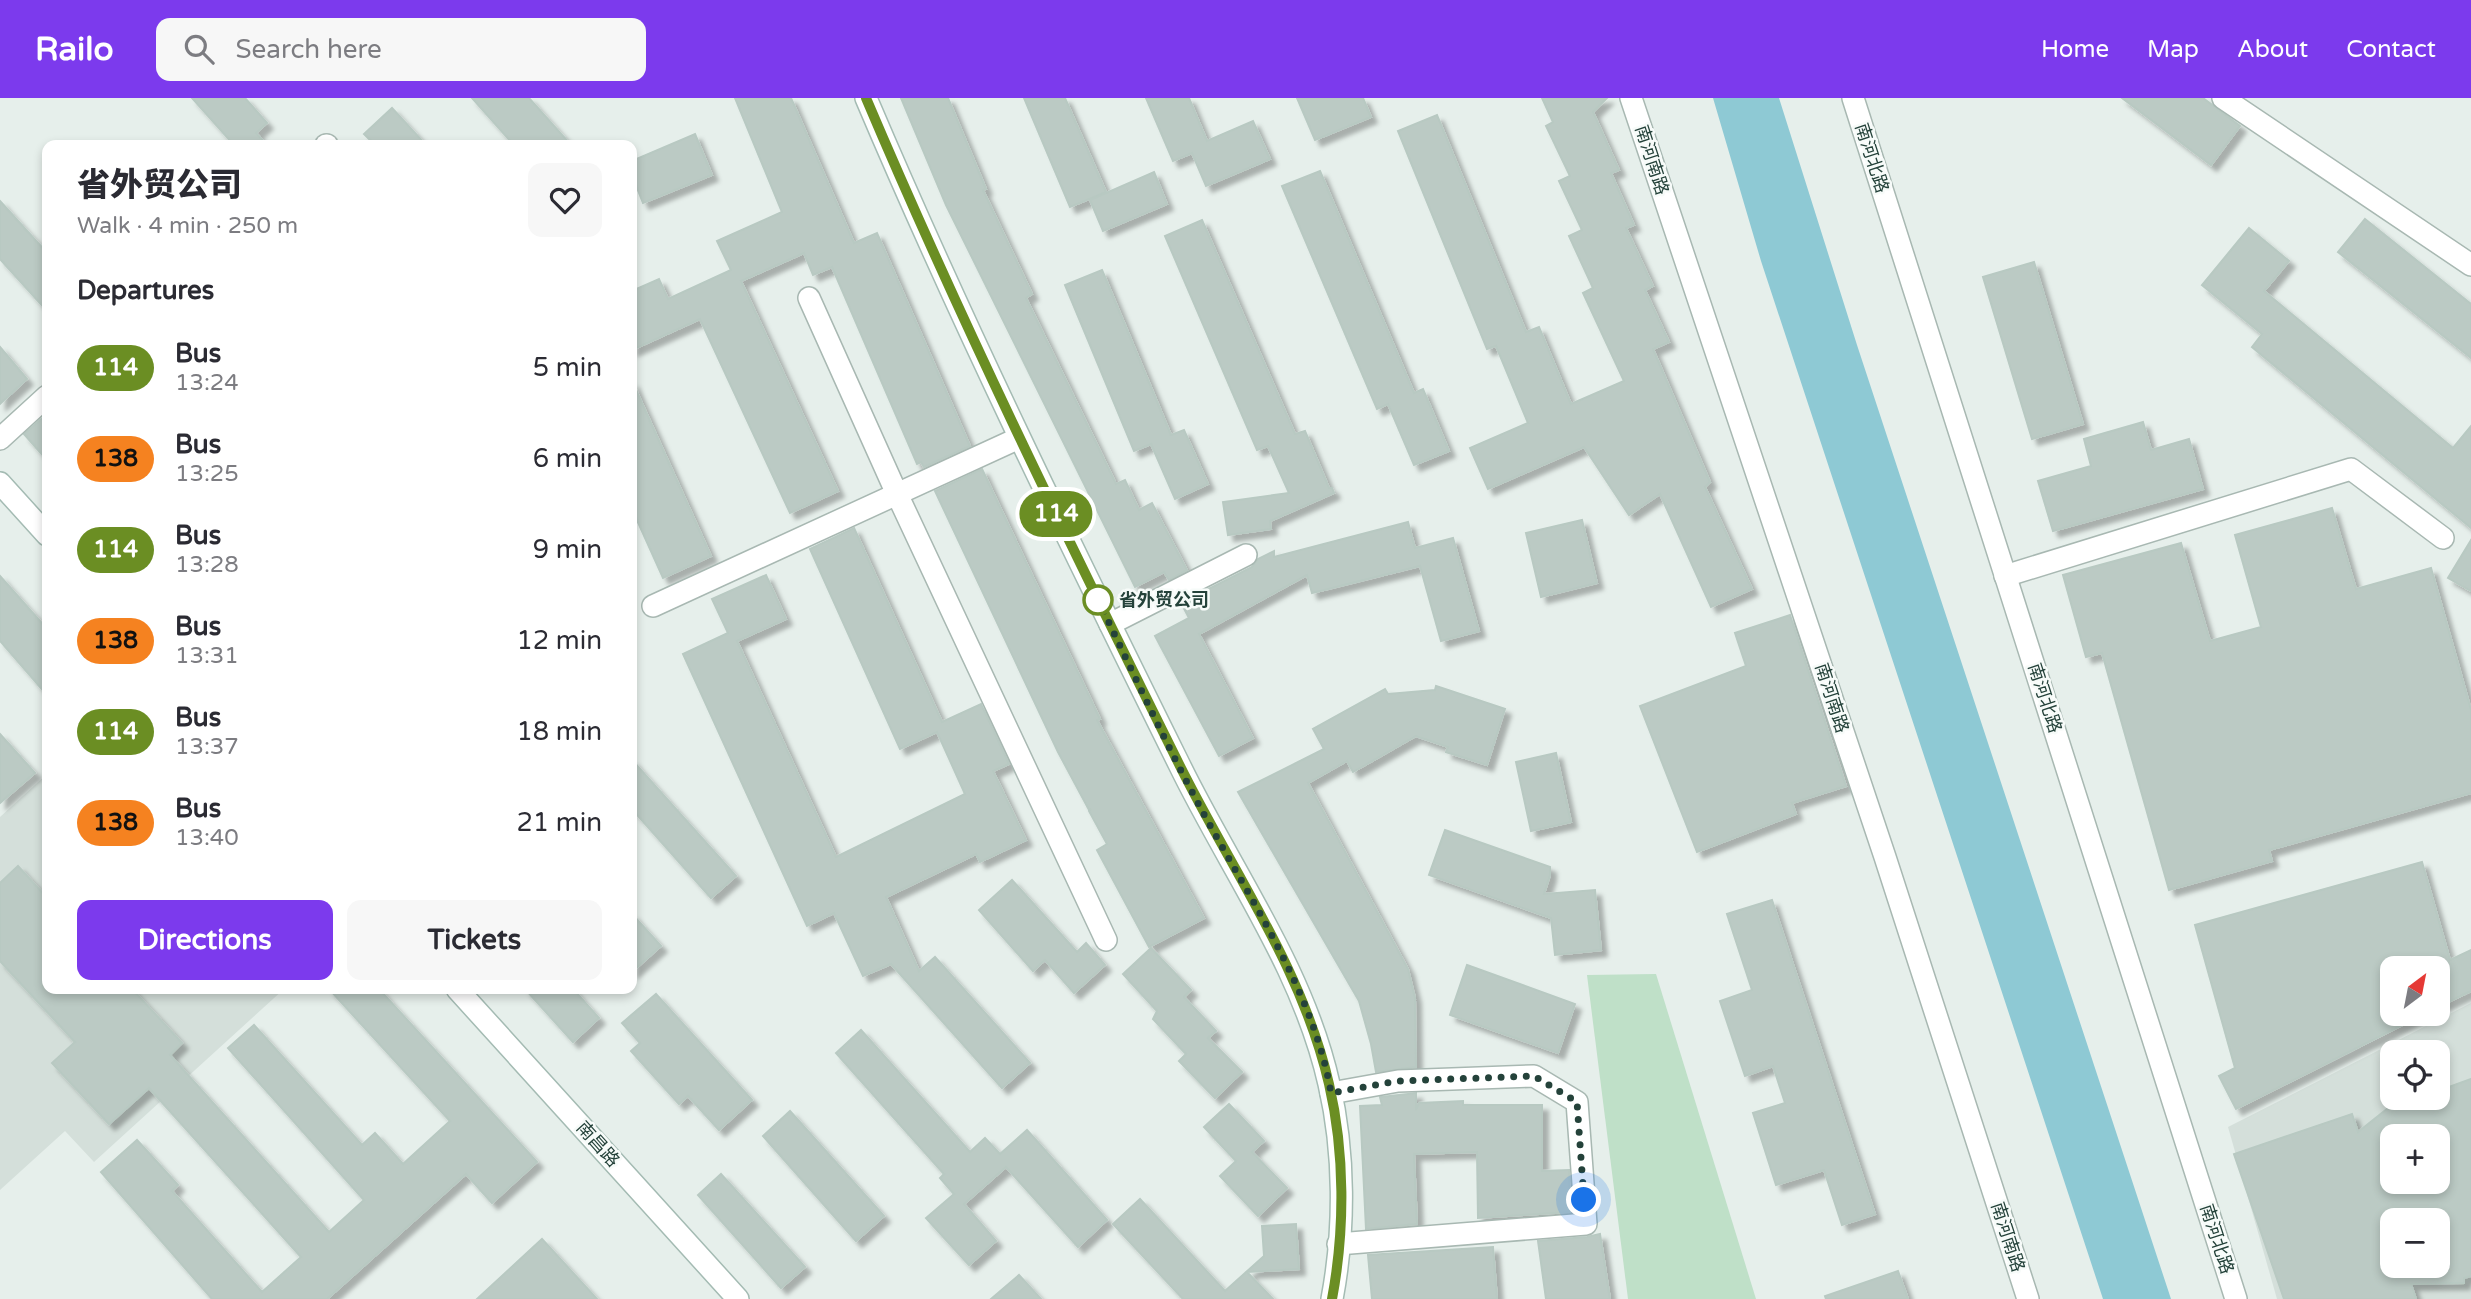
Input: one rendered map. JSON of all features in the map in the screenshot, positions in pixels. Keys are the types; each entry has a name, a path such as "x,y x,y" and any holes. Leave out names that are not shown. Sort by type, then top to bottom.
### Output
{"street":[{"path":"866,98 915,214 1019,438 1198,802 1292,978 1314,1029 1331,1093 1340,1150 1341,1220 1332,1299"},
{"name":"南河南路","path":"1631,98 1885,857 2028,1299"},
{"path":"2223,98 2471,265"},
{"name":"南河北路","path":"1858,99 2006,576 2236,1299"},
{"path":"809,298 897,495 1105,940"},
{"path":"0,439 42,401"},
{"path":"653,606 1019,438"},
{"path":"2006,576 2351,470 2442,538"},
{"path":"0,483 42,529"},
{"path":"1110,624 1246,555"},
{"name":"南昌路","path":"462,994 738,1299"},
{"path":"1331,1093 1398,1081 1534,1076 1577,1102 1586,1224 1338,1244"}],"shaded area":[{"path":"42,779 42,994 279,994 94,1162 65,1131 0,1190 0,817"},
{"path":"2471,1003 2471,1299 2277,1299 2228,1127 2380,1049 2380,1110 2450,1110 2450,1040 2398,1040 2426,1026 2450,1026 2450,1014"}],"green space":[{"path":"1656,974 1756,1299 1628,1299 1587,975"}],"water":[{"path":"1713,98 1779,98 1857,345 2171,1299 2103,1299 1761,261"}],"building":[{"path":"192,98 245,98 267,123 256,133 262,140 230,140"},
{"path":"472,98 529,98 567,140 510,140"},
{"path":"735,98 791,98 854,243 877,233 970,446 924,467 921,462 917,464 832,267 813,275 804,253 741,281 838,491 790,513 700,319 637,348 637,289 659,279 668,299 731,270 717,241 782,212"},
{"path":"901,98 948,98 986,189 983,190 1032,294 1026,298 1116,484 1125,480 1139,510 1152,503 1187,570 1169,580 1164,572 1135,587 946,205"},
{"path":"1024,98 1065,98 1106,192 1070,207"},
{"path":"1146,98 1189,98 1207,141 1253,121 1270,159 1206,186 1192,153 1173,161"},
{"path":"1297,98 1363,98 1371,117 1315,140"},
{"path":"1542,98 1607,98 1593,112 1619,170 1611,173 1634,225 1626,228 1653,286 1645,290 1669,342 1653,349 1710,482 1705,487 1752,589 1711,607 1660,494 1629,515 1584,447 1488,489 1470,448 1528,423 1496,346 1487,349 1398,131 1437,115 1526,332 1539,327 1571,404 1624,381 1583,293 1593,288 1569,236 1582,230 1559,181 1570,176 1546,126 1553,122"},
{"path":"2122,98 2203,98 2240,126 2211,165"},
{"path":"392,108 421,140 370,140 364,134"},
{"path":"695,134 712,175 643,203 637,188 637,159"},
{"path":"1320,171 1414,393 1423,389 1449,451 1414,465 1388,404 1377,409 1282,186"},
{"path":"1154,172 1167,204 1103,231 1090,200"},
{"path":"0,201 42,247 42,305 0,259"},
{"path":"2365,219 2471,304 2471,358 2338,252"},
{"path":"1202,220 1295,434 1305,431 1329,488 1332,488 1334,493 1270,521 1271,529 1228,535 1223,502 1289,493 1268,446 1257,450 1165,236"},
{"path":"2249,228 2289,261 2264,291 2453,448 2471,426 2471,528 2252,347 2262,334 2202,285"},
{"path":"2034,262 2083,424 2032,439 1983,277"},
{"path":"1102,270 1171,435 1184,430 1208,484 1175,499 1151,444 1134,451 1065,285"},
{"path":"0,347 27,379 0,404"},
{"path":"637,392 711,556 663,578 637,520"},
{"path":"42,418 42,454 24,434"},
{"path":"2143,422 2151,450 2189,439 2203,489 2053,531 2038,481 2091,466 2084,439"},
{"path":"982,469 1100,719 1097,720 1204,918 1149,947 1097,850 1107,844 1089,811 1091,809 1089,810 1058,752 935,491"},
{"path":"2332,508 2356,589 2431,568 2471,710 2471,793 2269,850 2272,861 2169,890 2102,653 2086,657 2063,575 2181,543 2210,641 2261,627 2235,535"},
{"path":"1582,520 1597,583 1541,597 1526,533"},
{"path":"1408,522 1415,548 1453,538 1479,631 1441,641 1420,566 1312,593 1307,575 1199,634 1253,738 1219,756 1155,636 1189,618 1181,603 1252,567 1258,559 1274,551 1274,557"},
{"path":"854,528 942,722 981,704 1009,764 993,771 1026,840 980,862 976,854 886,897 919,971 935,957 1030,1063 1002,1088 891,964 863,976 834,913 807,926 683,654 728,633 712,599 766,575 786,619 737,641 836,857 965,794 937,732 900,749 810,549"},
{"path":"2471,540 2471,591 2448,578"},
{"path":"0,576 42,623 42,689 0,641"},
{"path":"1790,615 1846,786 1792,803 1796,814 1697,852 1640,706 1746,666 1735,633"},
{"path":"1436,686 1505,709 1487,765 1446,752 1448,747 1416,736 1353,772 1347,761 1308,783 1408,969 1415,998 1416,1067 1376,1072 1359,1001 1238,792 1324,749 1313,729 1385,689 1388,694 1435,690"},
{"path":"0,734 35,773 0,803"},
{"path":"1556,753 1571,822 1531,831 1516,762"},
{"path":"637,766 736,876 711,898 637,815"},
{"path":"1445,830 1550,867 1544,894 1595,890 1601,950 1555,955 1551,918 1429,875"},
{"path":"2422,862 2449,956 2380,956 2380,1026 2400,1026 2236,1109 2219,1076 2235,1068 2195,925"},
{"path":"18,866 42,892 42,994 137,994 182,1043 170,1055 329,1232 364,1200 228,1048 254,1025 362,1145 375,1133 403,1164 450,1121 334,994 384,994 537,1162 492,1203 466,1174 327,1299 212,1299 101,1172 137,1140 178,1185 172,1191 262,1292 301,1257 149,1088 109,1124 52,1063 75,1042 0,961 0,883"},
{"path":"1012,880 1077,952 1086,943 1105,965 1074,993 1045,960 1033,971 979,910"},
{"path":"1772,900 1875,1214 1842,1225 1824,1170 1776,1185 1753,1113 1785,1103 1773,1066 1745,1076 1720,1001 1752,990 1727,914"},
{"path":"637,920 661,946 637,968"},
{"path":"1151,948 1191,990 1184,997 1216,1031 1208,1038 1242,1072 1215,1098 1179,1061 1186,1054 1153,1019 1157,1011 1123,974"},
{"path":"2471,950 2471,991 2450,1001 2450,960"},
{"path":"1467,965 1575,1004 1558,1053 1450,1015"},
{"path":"530,994 577,994 599,1018 573,1042"},
{"path":"656,994 752,1100 719,1130 688,1096 679,1104 631,1051 640,1043 622,1023"},
{"path":"861,1030 970,1152 985,1138 1000,1154 1027,1130 1107,1220 1078,1247 1006,1167 964,1204 996,1241 969,1265 926,1218 954,1194 940,1178 944,1174 836,1053"},
{"path":"2471,1079 2471,1276 2464,1278 2464,1283 2411,1284 2416,1299 2284,1299 2234,1154 2352,1114 2358,1132 2386,1110 2450,1110 2450,1087"},
{"path":"1416,1093 1416,1110 1419,1103 1463,1101 1463,1105 1542,1105 1542,1171 1569,1170 1570,1212 1478,1218 1477,1152 1414,1154 1417,1224 1366,1229 1360,1106 1382,1105 1380,1097"},
{"path":"1229,1104 1264,1141 1252,1152 1287,1188 1258,1216 1220,1176 1236,1161 1204,1127"},
{"path":"790,1111 884,1216 856,1241 763,1136"},
{"path":"721,1174 805,1267 781,1288 698,1195"},
{"path":"1140,1199 1225,1291 1264,1256 1262,1226 1296,1224 1299,1269 1247,1272 1273,1299 1183,1299 1113,1224"},
{"path":"1600,1234 1610,1299 1546,1299 1538,1241"},
{"path":"542,1239 597,1299 477,1299"},
{"path":"1493,1247 1497,1299 1372,1299 1368,1255"},
{"path":"1898,1271 1908,1299 1826,1299 1825,1296"},
{"path":"1019,1275 1041,1299 991,1299"}],"bus line":[{"name":"114","path":"866,98 915,214 1043,489 1198,802 1268,930 1314,1029 1330,1084 1340,1150 1341,1220 1332,1299"}],"place":[{"name":"省外贸公司","path":"1098,600"}],"route":[{"path":"1098,600 1198,802 1292,978 1314,1029 1331,1093 1398,1081 1534,1076 1577,1102 1584,1200"}]}
